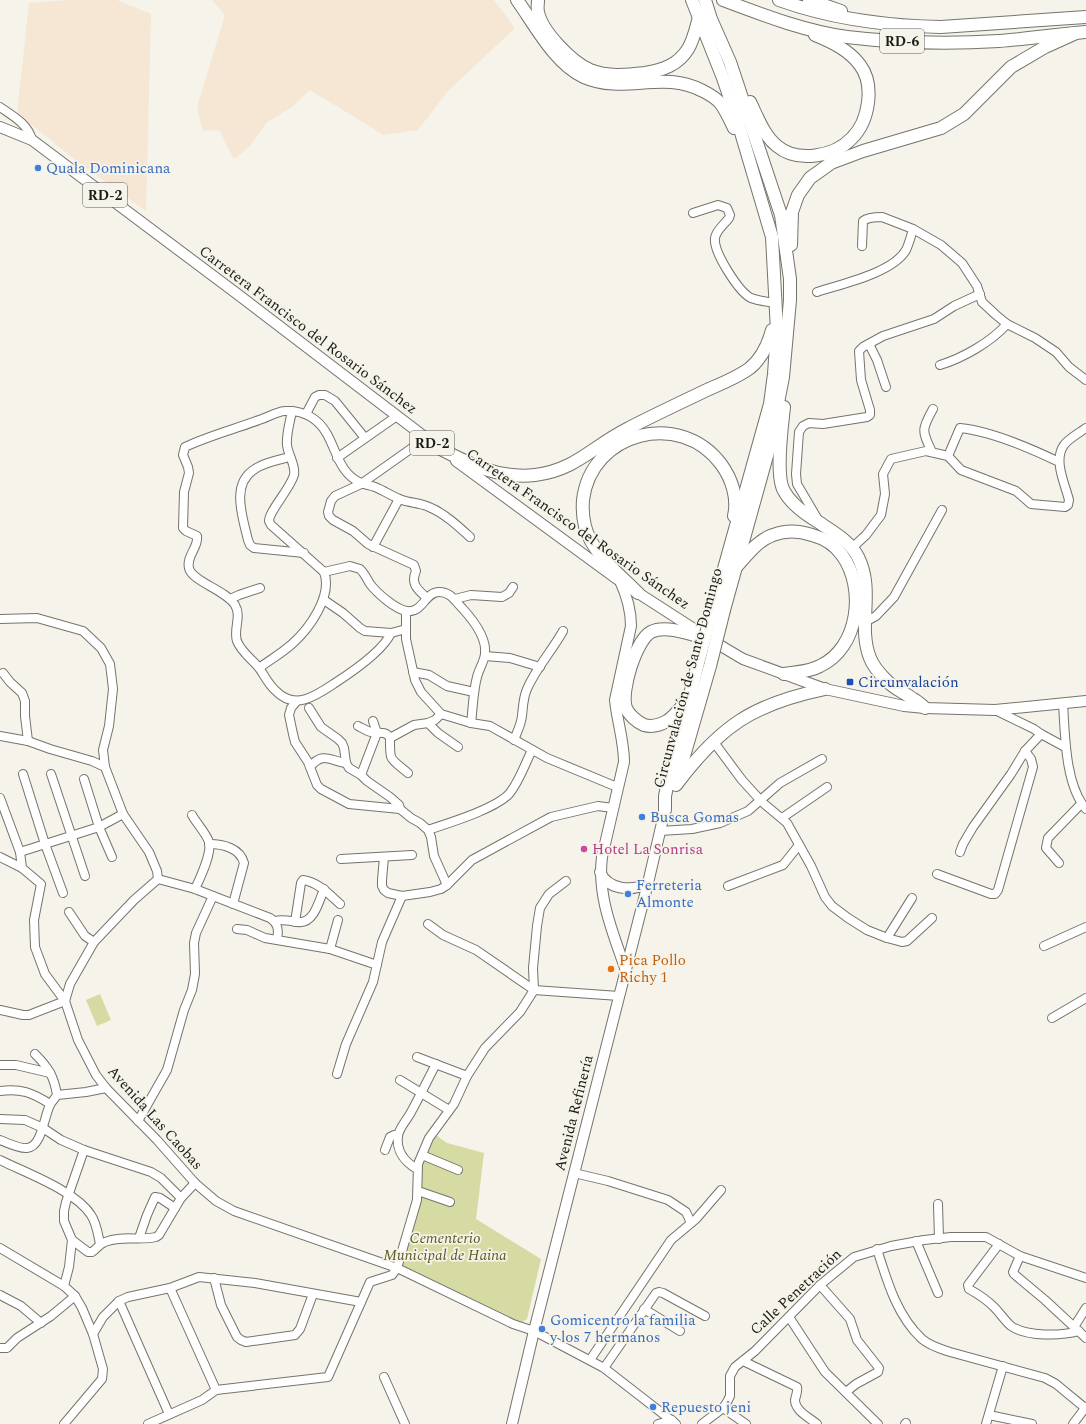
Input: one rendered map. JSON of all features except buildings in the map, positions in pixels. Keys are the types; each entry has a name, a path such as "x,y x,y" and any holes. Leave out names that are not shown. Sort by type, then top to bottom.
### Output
{"highway":[{"path":"516,0 555,54 570,69 583,77 597,82 613,84 661,81 684,83 708,94 720,103 727,114 751,164"},
{"path":"538,0 538,13 544,27 556,42 577,62 590,70 604,74 636,74 654,72 670,67 688,50 705,18"},
{"name":"Circunvalación de Santo Domingo","path":"665,810 665,796 698,663 735,569 768,452 783,377 790,300 790,278 781,215 730,62 705,18 692,0"},
{"name":"Circunvalación de Santo Domingo","path":"665,810 676,785 710,666 718,609 728,555 770,404 777,331 772,238 751,164 705,18 705,0"},
{"name":"RD-6","path":"723,0 790,24 846,36 899,41 998,41 1081,32"},
{"name":"RD-6","path":"779,0 826,15 893,25 941,27 1086,17"},
{"path":"809,0 823,2 893,25"},
{"path":"730,62 761,124 770,139 777,146 788,153 814,156 837,149 852,138 863,122 867,111 867,79 861,66 842,48 790,24"},
{"path":"790,278 792,212 798,195 810,178 831,163 941,128 964,114 1011,67 1045,46 1081,32"},
{"path":"437,447 470,465 502,474 535,475 566,467 625,429 749,369 764,352 769,342 776,303"},
{"path":"783,377 786,389 779,473 784,492 791,500 820,524 833,531 853,547 863,567 867,585 865,622 871,660 877,670 892,687 914,699 925,708"},
{"path":"638,593 611,567 590,541 585,526 582,508 584,493 589,478 596,465 607,453 623,441 637,435 654,433 671,434 687,438 702,446 717,459 726,472 732,485 735,500 735,512 728,555"},
{"path":"735,569 757,544 773,534 789,531 804,532 818,537 830,544 842,554 852,572 855,585 854,622 849,637 843,647 834,657 820,666 804,672 784,674"},
{"path":"690,696 667,721 651,726 642,724 634,719 626,708 625,698 627,683 635,655 645,638 652,632 662,630 672,630 711,640"},
{"path":"676,785 690,766 713,741 730,726 748,714 765,706 799,694 825,689"}],"main road":[{"name":"Carretera Francisco del Rosario Sánchez","path":"0,126 32,140 210,273 437,447 580,550 620,581 711,640 744,659 825,689 904,706 995,710 1086,701"},
{"path":"620,581 631,613 631,626 615,700 624,747 624,762 602,857 600,872 604,905 625,968"},
{"name":"Avenida Refinería","path":"512,1424 665,810"},
{"path":"600,872 609,884 619,888 632,889 641,887 648,883"}],"street":[{"path":"0,107 25,125 30,132 32,140"},
{"path":"693,213 718,205 727,208 730,215 729,218 715,236 714,240 718,253 744,293 751,298 760,301 776,303"},
{"path":"862,246 862,224 866,218 882,217 913,230 941,245 962,263 977,286 982,302 1007,324 1035,338 1056,352 1069,367 1086,380"},
{"path":"817,292 869,275 892,265 906,251 913,230"},
{"path":"820,524 809,507 798,484 796,474 799,432 803,426 809,423 823,424 867,417 870,415 861,380 859,351 883,336 934,318 954,306 980,294"},
{"path":"940,365 954,361 997,334 1007,324"},
{"path":"869,344 877,360 886,387"},
{"path":"306,414 315,397 325,395 335,401 365,438"},
{"path":"932,452 924,436 924,430 933,410"},
{"path":"259,668 294,642 306,628 324,600 326,576 324,572 269,522 271,513 281,499 294,474 294,465 290,457 287,440 292,411"},
{"path":"296,702 285,698 277,692 239,645 237,640 238,616 235,605 223,593 191,574 189,569 190,557 198,540 197,536 183,528 184,492 189,473 183,455 185,447 280,412 292,411 306,414 318,422 326,432 336,458 350,476 361,484 374,486 399,499 422,504 436,510 470,537"},
{"path":"336,458 397,416"},
{"path":"948,456 960,428 994,436 1040,453 1059,462"},
{"path":"853,547 866,535 881,515 885,494 883,474 891,459 926,451 948,456 961,470 1016,491 1031,504 1065,507 1068,505 1069,500 1059,462 1061,451 1064,444 1086,428"},
{"path":"426,438 361,484 335,496 331,501 328,512 329,516 333,520 353,531 373,547 414,565 416,571 413,578 414,586 427,598"},
{"path":"290,457 255,468 245,478 241,489 240,508 248,540 254,548 304,553"},
{"path":"373,547 399,499"},
{"path":"865,622 876,616 894,597 942,510"},
{"path":"324,572 350,566 360,569 370,584 381,595 406,611 414,611 419,608 434,592 449,594 455,599 475,624 485,648 485,656 477,676 474,692 471,723"},
{"path":"455,599 471,595 502,597 509,593 513,587"},
{"path":"230,599 239,594 260,588"},
{"path":"324,600 365,631 392,633 406,629"},
{"path":"406,611 408,651 415,680 422,692 441,714 471,723 490,726 560,764 618,787"},
{"path":"0,618 37,618 83,631 102,648 110,664 113,689 110,726 103,750 105,767 123,814 149,852 158,871 158,879 134,900 94,942 70,984 65,1001 28,1015 0,1010"},
{"path":"514,740 521,722 524,696 533,677 555,646 563,631"},
{"path":"392,633 384,644 367,660 316,695 296,702 291,708 289,714 296,742 310,767 314,780 321,789 349,804 400,809"},
{"path":"485,656 510,658 540,667"},
{"path":"413,672 429,675 447,686 474,692"},
{"path":"3,673 22,693 25,701 28,741"},
{"path":"1059,863 1046,848 1048,838 1084,807 1074,789 1066,747 1063,703"},
{"path":"309,708 321,727 342,743 346,763 349,768 361,775 390,797 399,805 400,809 428,830 434,856 447,885"},
{"path":"995,710 1066,747"},
{"path":"390,738 414,725 428,723 435,720 441,714"},
{"path":"361,775 377,733 373,721"},
{"path":"428,723 438,733 458,747"},
{"path":"358,726 372,733 382,732 388,734 390,738 389,750 391,758 408,773"},
{"path":"960,852 973,827 1011,774 1025,751 1041,734"},
{"path":"0,736 28,741 92,761 105,767"},
{"path":"713,741 742,780 760,800 787,823 812,866 825,897 832,906 867,930 902,942 907,941 932,918"},
{"path":"428,830 491,807 504,798 513,788 532,750"},
{"path":"937,874 991,894 995,894 998,890 1033,767 1031,758 1025,751"},
{"path":"310,767 314,761 322,758 330,758 346,763"},
{"path":"660,831 692,829 720,823 748,811 780,783 822,759"},
{"path":"23,774 45,844 63,893"},
{"path":"51,774 85,876"},
{"path":"84,779 99,827 112,857"},
{"path":"782,818 827,787"},
{"path":"0,798 20,852 22,868"},
{"path":"384,857 382,886 388,893 402,896 436,891 447,885 472,860 551,817 598,806 613,808"},
{"path":"20,852 99,827 123,814"},
{"path":"192,816 209,844 206,861 195,890"},
{"path":"209,844 226,846 238,852 242,857 244,863 233,904"},
{"path":"728,886 783,865 799,845"},
{"path":"341,859 412,855"},
{"path":"0,857 22,868"},
{"name":"Avenida Las Caobas","path":"22,868 41,884 34,920 35,947 45,974 65,1001 78,1040 96,1075 106,1088 195,1183 216,1201 234,1211 397,1268 513,1324 534,1331 604,1368 674,1422"},
{"path":"158,879 213,896 260,913 275,921 307,921 315,911 324,889"},
{"path":"295,922 301,883 303,880 324,889 340,904"},
{"path":"148,1424 202,1400 216,1390 328,1377 370,1282 392,1275 397,1268 418,1191 417,1169 429,1138 449,1110 467,1076 485,1048 520,1012 534,990 533,968 540,908 549,894 566,881"},
{"path":"138,1121 167,1070 184,1010 192,990 195,974 194,943 196,933 213,896"},
{"path":"336,1074 346,1044 373,982 382,942 402,896"},
{"path":"887,938 912,898"},
{"path":"69,912 85,936 94,942"},
{"path":"330,949 338,920"},
{"path":"275,921 278,930 277,939"},
{"path":"428,924 443,935 476,950 534,990 619,996"},
{"path":"1044,946 1086,927"},
{"path":"237,929 247,930 265,938 330,949 377,965"},
{"path":"1052,1018 1086,998"},
{"path":"0,1140 23,1148 34,1146 38,1141 43,1128 50,1104 57,1095 56,1088 47,1067 35,1054"},
{"path":"417,1057 467,1076"},
{"path":"417,1169 406,1162 403,1157 398,1142 398,1136 436,1064"},
{"path":"0,1065 16,1065 50,1073"},
{"path":"400,1080 420,1094 449,1110"},
{"path":"57,1095 106,1088"},
{"path":"0,1091 20,1090 31,1093 50,1104"},
{"path":"0,1119 25,1120 43,1128 61,1140 84,1150 156,1174 181,1198"},
{"path":"386,1150 390,1137 394,1135 398,1136"},
{"path":"64,1286 69,1267 72,1240 64,1221 64,1212 68,1194 84,1150"},
{"path":"422,1155 458,1170"},
{"path":"0,1160 68,1194 91,1214 100,1244"},
{"path":"574,1173 608,1181 668,1200 686,1212 691,1223"},
{"path":"72,1240 88,1252 95,1250 100,1244 120,1238 152,1238 159,1235 181,1198 195,1183"},
{"path":"590,1360 671,1240 691,1223 720,1190"},
{"path":"418,1191 450,1202"},
{"path":"139,1238 155,1197 160,1198 175,1208"},
{"path":"938,1204 939,1238"},
{"name":"Calle Penetración","path":"723,1408 730,1396 731,1373 735,1367 789,1317 820,1285 856,1256 877,1249 916,1241 939,1238 982,1237 999,1244 1020,1256 1086,1278"},
{"path":"916,1241 938,1293"},
{"path":"999,1244 968,1285 969,1289 988,1302 1008,1323 1017,1329 1028,1333 1064,1334 1076,1329 1086,1308"},
{"path":"0,1248 64,1286 75,1296 82,1308 92,1334 103,1369 102,1379 64,1424"},
{"path":"877,1249 887,1283 902,1314 923,1339 936,1347 950,1352 1045,1378 1056,1384 1086,1408 1073,1424"},
{"path":"1020,1256 1013,1272 1014,1274 1086,1338"},
{"path":"92,1334 103,1317 119,1301 128,1297 170,1288 199,1277 255,1283 361,1302"},
{"path":"214,1278 221,1305 237,1337 246,1342 295,1335 300,1329 313,1294"},
{"path":"820,1285 850,1319 857,1340 879,1368 878,1372 856,1384 846,1392"},
{"path":"170,1288 216,1390"},
{"path":"604,1368 656,1293 663,1293 705,1316"},
{"path":"0,1295 22,1306 41,1322"},
{"path":"0,1348 7,1348 17,1338 51,1316 75,1296"},
{"path":"119,1301 169,1414"},
{"path":"644,1309 680,1331"},
{"path":"789,1317 825,1372 878,1424"},
{"path":"743,1361 797,1387 798,1389 795,1399 797,1407 817,1424"},
{"path":"986,1424 1003,1366"},
{"path":"384,1377 405,1424"},
{"path":"702,1424 723,1408 746,1424"},
{"path":"988,1415 1032,1424"},
{"path":"658,1424 674,1422"}],"shaded area":[{"path":"68,0 117,0 151,14 146,211 78,162 17,113 29,3"},
{"path":"212,0 494,0 515,28 448,91 418,130 384,135 310,90 292,107 267,122 250,146 234,159 219,130 203,131 197,107 225,15"}],"green space":[{"path":"100,994 111,1020 97,1026 86,1000"},
{"name":"Cementerio Municipal de Haina","path":"433,1133 447,1143 484,1153 476,1219 541,1259 527,1319 519,1324 397,1268 417,1200 417,1169"}],"place":[{"name":"Quala Dominicana","path":"38,168"},
{"name":"Circunvalación","path":"850,682"},
{"name":"Busca Gomas","path":"642,817"},
{"name":"Hotel La Sonrisa","path":"584,849"},
{"name":"Ferreteria Almonte","path":"628,894"},
{"name":"Pica Pollo Richy 1","path":"611,969"},
{"name":"Gomicentro la familia y los 7 hermanos","path":"542,1329"},
{"name":"Repuesto jeni","path":"653,1407"}]}
